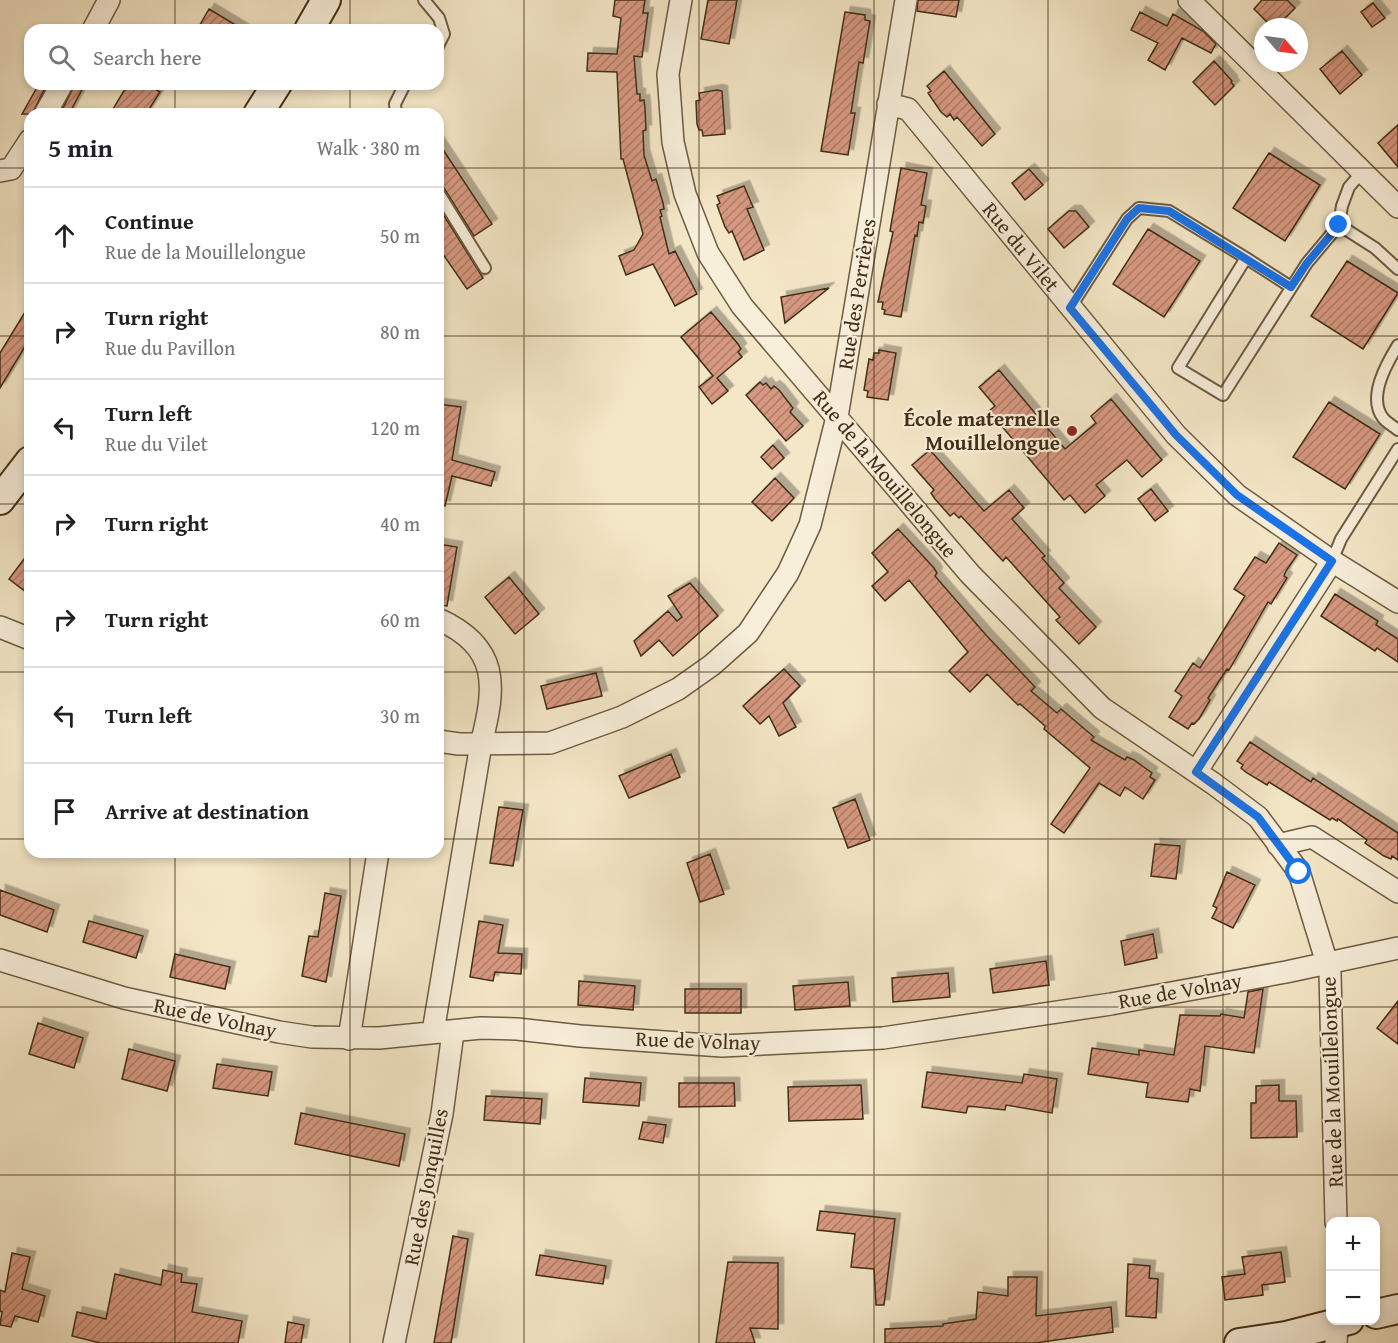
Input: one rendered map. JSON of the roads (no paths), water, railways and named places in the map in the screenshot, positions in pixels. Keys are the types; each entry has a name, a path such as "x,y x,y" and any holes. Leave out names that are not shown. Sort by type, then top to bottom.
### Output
{"main road":[{"path":"312,24 326,0"},
{"path":"262,108 273,90"},
{"path":"0,500 24,469"},
{"path":"1380,1313 1398,1309"},
{"path":"1239,1343 1340,1327"}],"street":[{"path":"96,24 109,0"},
{"name":"Rue de la Mouillelongue","path":"681,0 668,74 673,142 685,194 708,253 742,306 970,574 1102,708 1258,817 1299,872 1330,973 1336,1217"},
{"name":"Rue des Perrières","path":"444,742 459,744 550,743 622,717 678,689 712,665 748,633 788,573 810,525 837,417 906,0"},
{"path":"1189,0 1398,207"},
{"path":"48,108 59,90"},
{"name":"Rue du Vilet","path":"888,104 908,110 1176,435 1237,495 1332,561 1398,602"},
{"path":"0,171 11,169 24,149"},
{"path":"1196,772 1332,561"},
{"path":"444,622 469,637 482,650 490,675 491,705 481,744"},
{"path":"0,627 24,637"},
{"name":"Rue des Jonquilles","path":"394,1343 442,1114 452,1041 442,1031 481,744"},
{"path":"1278,845 1312,837 1398,892"},
{"path":"349,1039 377,858"},
{"name":"Rue de Volnay","path":"0,960 135,1001 279,1032 349,1039 481,1028 517,1029 722,1046 883,1038 1111,1004 1286,972 1398,948"}],"lane":[{"path":"424,0 439,18 441,24"},
{"path":"395,108 402,90"},
{"path":"1246,258 1178,368 1223,395 1307,263 1339,225 1342,206 1349,187 1362,172"},
{"path":"444,202 485,268"},
{"path":"1070,308 1127,219 1139,208 1169,211 1291,287"},
{"path":"1339,225 1375,248 1398,269"},
{"path":"1398,345 1386,366 1376,396 1382,417 1398,430"},
{"path":"1332,561 1341,539 1398,451"}],"place":[{"name":"École maternelle Mouillelongue","path":"1072,431"}]}
